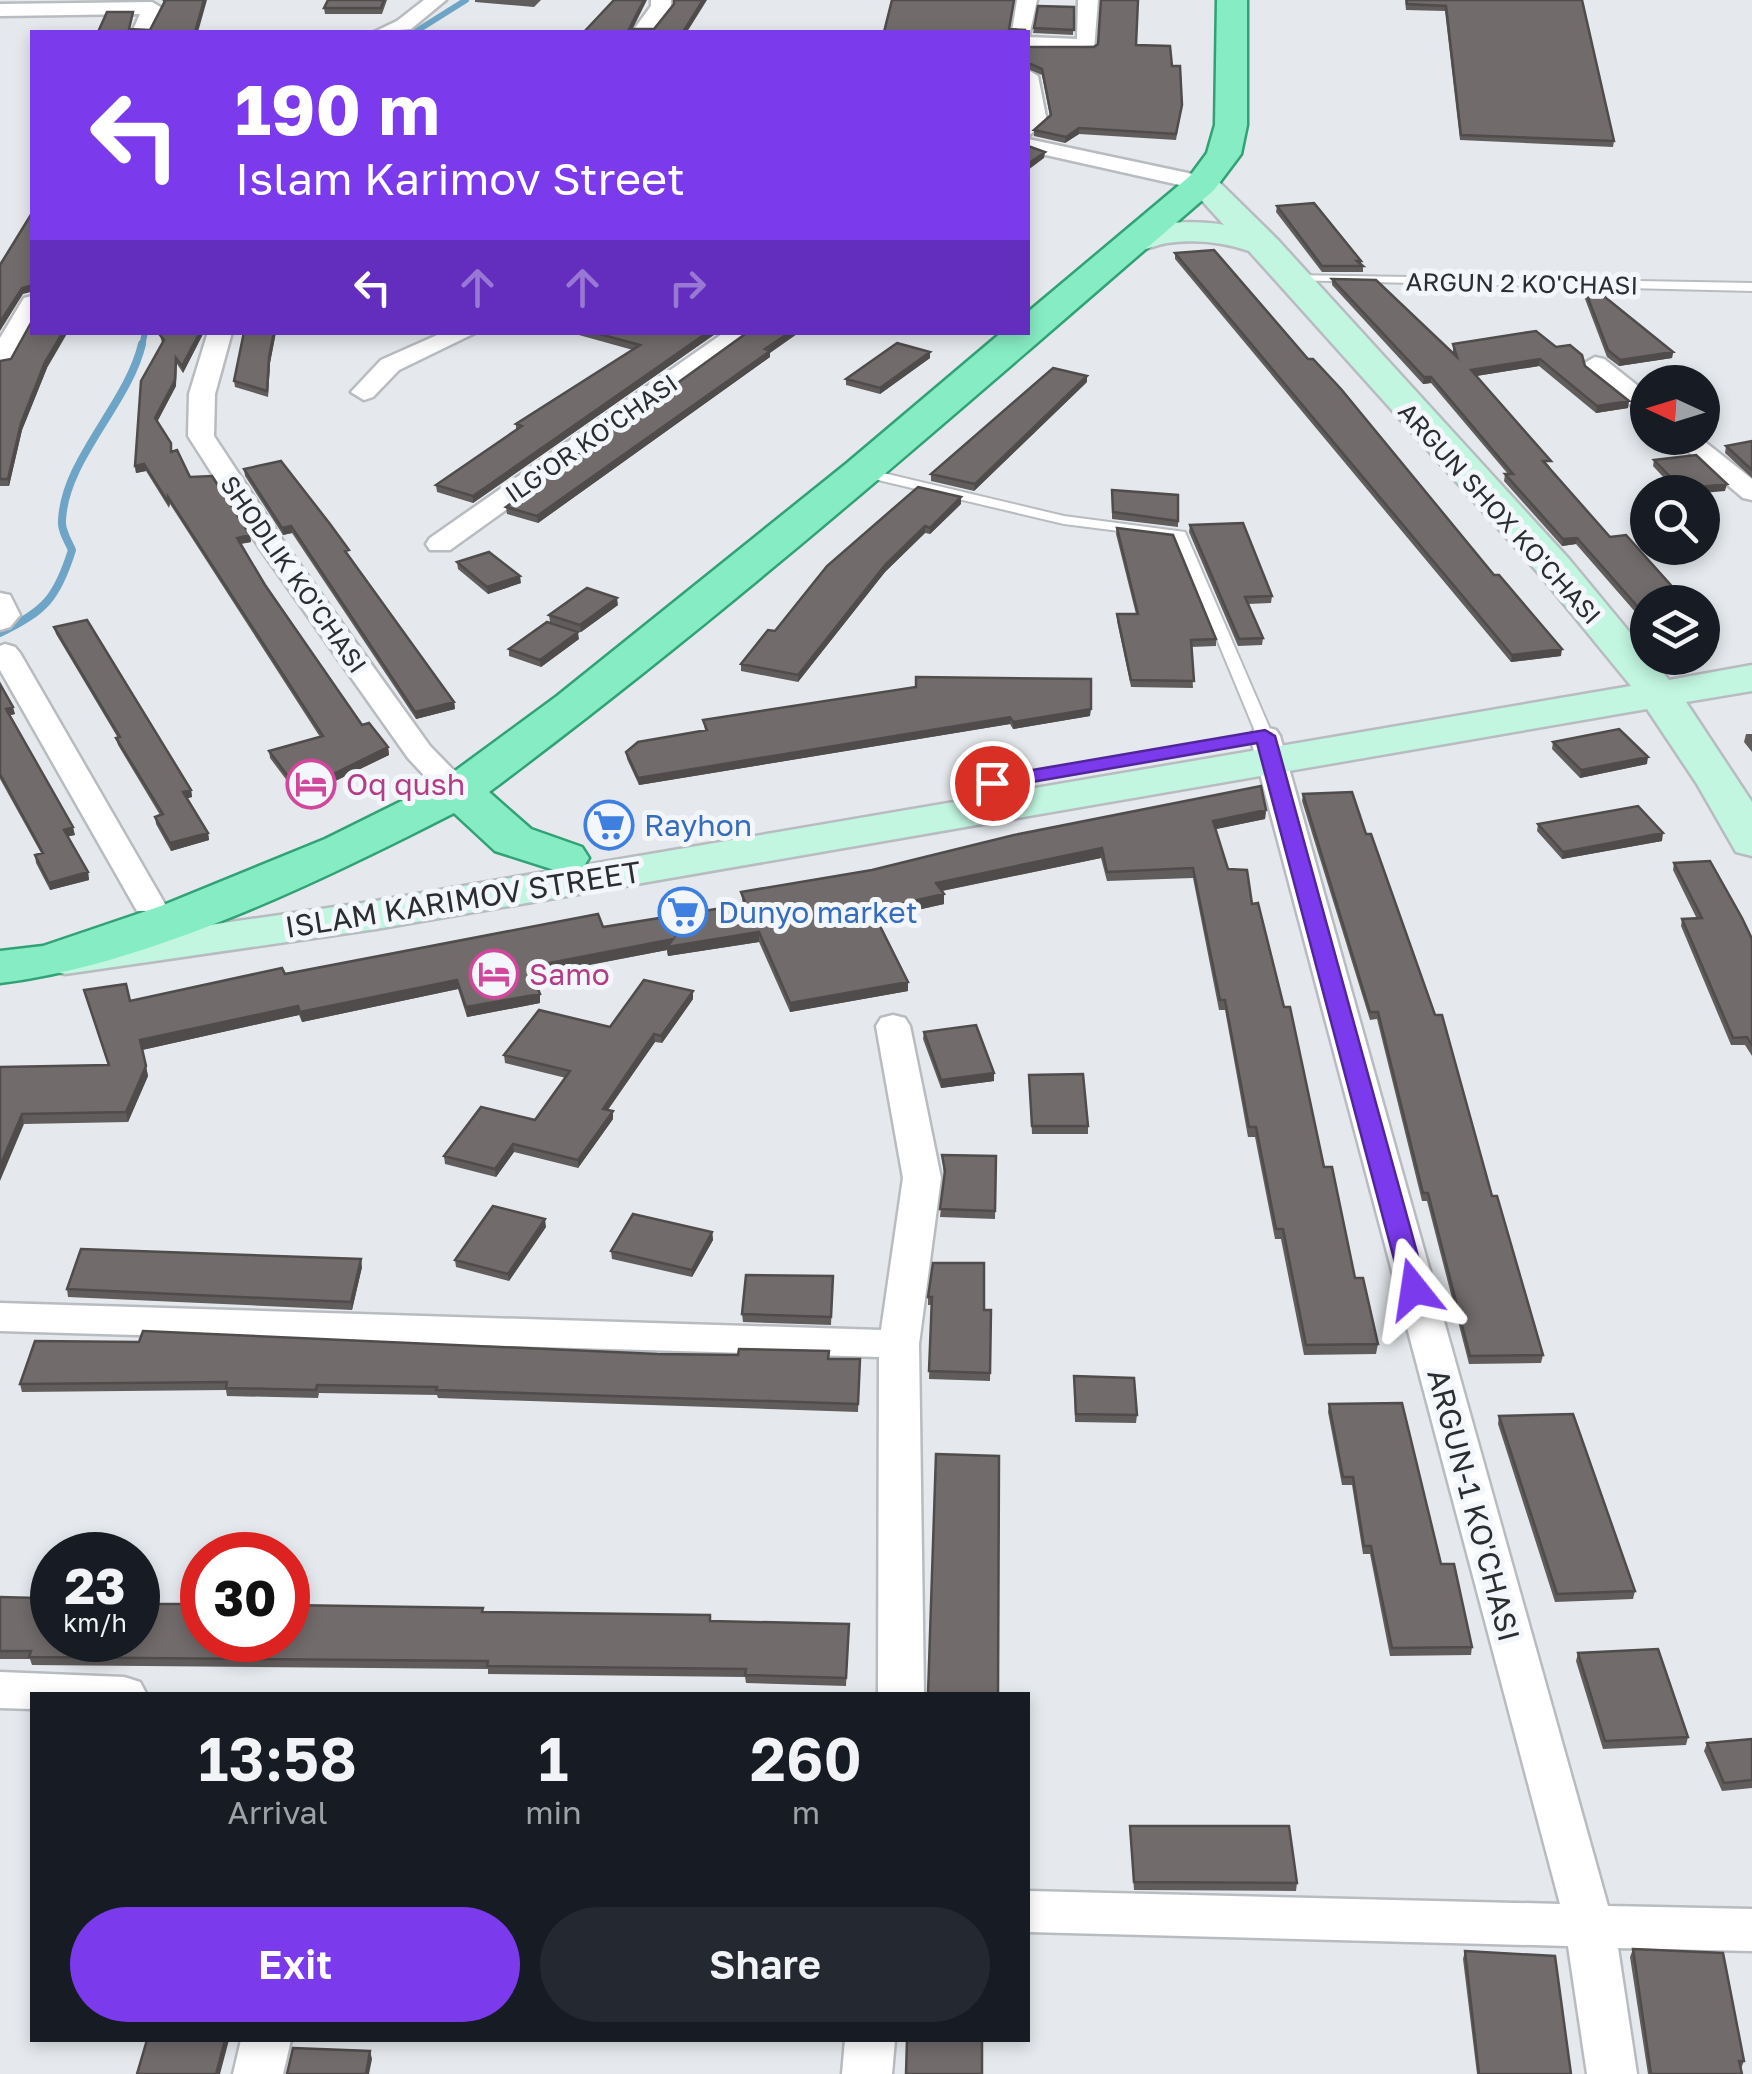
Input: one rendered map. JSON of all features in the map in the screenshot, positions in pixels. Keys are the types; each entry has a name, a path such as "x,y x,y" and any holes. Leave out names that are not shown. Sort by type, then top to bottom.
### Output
{"main road":[{"path":"1030,329 1202,183 1224,154 1232,126 1232,0"},
{"name":"ARGUN SHOX KO'CHASI","path":"1202,183 1265,246 1525,535 1649,683 1729,796 1752,842"},
{"path":"1131,244 1170,232 1201,231 1265,246"},
{"path":"37,952 300,868 457,792 574,706 1023,335"},
{"name":"ISLAM KARIMOV STREET","path":"164,910 358,894 564,858 1268,750 1649,683 1752,654"},
{"name":"ISLAM KARIMOV STREET","path":"1649,683 1752,678"},
{"name":"ISLAM KARIMOV STREET","path":"0,935 37,952 376,914 985,808 1268,750"},
{"path":"457,792 487,813 512,840 564,858"}],"street":[{"path":"390,30 404,25 436,0"},
{"path":"643,30 661,7 660,0"},
{"path":"1022,30 1027,0"},
{"path":"1030,43 1086,44 1088,0"},
{"path":"0,10 152,8 143,30"},
{"path":"1030,86 1037,122 1030,128"},
{"path":"1030,146 1202,183"},
{"path":"0,359 30,306"},
{"name":"SHODLIK KO'CHASI","path":"219,335 202,394 200,436 273,547 419,752 457,792"},
{"path":"364,392 390,365 459,335"},
{"name":"ILG'OR KO'CHASI","path":"440,544 738,335"},
{"path":"1595,364 1630,392"},
{"path":"1706,455 1752,492"},
{"path":"4,653 164,910"},
{"name":"ARGUN-1 KO'CHASI","path":"1268,750 1590,1927 1612,2074"},
{"path":"894,1026 922,1178 899,1344 901,1692"},
{"path":"0,1317 899,1344"},
{"path":"0,1690 50,1692"},
{"path":"1030,1912 1752,1930"},
{"path":"258,2074 266,2042"},
{"path":"867,2074 870,2042"}],"lane":[{"name":"ARGUN 2 KO'CHASI","path":"1292,278 1752,287"},
{"path":"862,472 1064,520 1180,535 1268,750"}],"building":[{"path":"204,0 196,30 150,30 165,1"},
{"path":"328,0 384,0 381,8 324,8"},
{"path":"614,0 644,0 629,29 654,29 674,0 703,0 684,30 586,30"},
{"path":"892,0 1014,0 1009,29 1025,30 884,30"},
{"path":"1101,0 1138,0 1136,45 1170,46 1172,66 1180,66 1182,105 1176,134 1079,128 1066,137 1034,130 1051,115 1042,69 1030,64 1030,47 1094,47 1098,44"},
{"path":"1407,0 1582,0 1614,141 1461,135 1446,6 1407,4"},
{"path":"1038,6 1074,7 1074,30 1034,28"},
{"path":"107,12 133,12 129,29 150,30 99,30"},
{"path":"1030,147 1045,152 1030,163"},
{"path":"1314,203 1363,266 1322,266 1277,206"},
{"path":"30,216 30,286 22,288 0,322 0,265"},
{"path":"1214,250 1308,359 1313,359 1341,389 1494,575 1499,575 1562,649 1512,655 1175,253"},
{"path":"1332,279 1376,280 1457,357 1453,344 1536,331 1556,347 1570,345 1582,355 1585,366 1629,401 1597,406 1540,359 1471,370 1551,461 1543,461 1610,537 1626,535 1630,539 1630,565 1653,565 1671,585 1630,585 1630,598 1577,538 1563,539 1505,474 1513,474 1431,377 1424,377"},
{"path":"1583,285 1590,285 1673,352 1620,360 1608,350"},
{"path":"30,325 30,335 61,335 45,362 21,423 8,479 0,479 0,361 11,359"},
{"path":"160,335 198,335 182,366 176,358 175,380 155,418 171,443 171,452 177,450 190,477 212,476 250,535 237,538 265,585 362,725 369,723 388,747 299,791 269,751 323,736 168,497 168,502 144,464 135,466 141,381 164,340"},
{"path":"243,335 273,335 267,391 234,381"},
{"path":"603,335 704,335 473,496 436,485 522,426 516,424 640,345"},
{"path":"744,335 786,335 765,349 770,351 537,516 506,507"},
{"path":"897,343 930,352 880,388 846,379"},
{"path":"1053,368 1087,376 975,484 931,474"},
{"path":"1752,441 1752,470 1726,446"},
{"path":"1696,455 1717,475 1668,475 1654,460"},
{"path":"281,461 349,550 345,551 454,702 415,712 291,526 282,528 244,469"},
{"path":"918,487 961,497 885,565 798,675 741,664 768,630 775,631 827,566"},
{"path":"1112,490 1178,495 1178,521 1113,512"},
{"path":"1243,523 1272,596 1245,597 1263,638 1239,639 1190,525"},
{"path":"1117,528 1173,535 1216,639 1191,640 1194,681 1131,680 1117,614 1138,614"},
{"path":"489,552 520,576 487,587 457,562"},
{"path":"587,588 617,598 580,625 549,615"},
{"path":"87,620 191,790 183,792 208,833 170,843 155,817 163,814 54,627"},
{"path":"547,622 578,632 540,660 509,649"},
{"path":"916,677 1091,679 1091,709 1013,722 1010,717 638,778 626,752 638,742 707,730 703,720 916,687"},
{"path":"0,684 13,707 6,709 73,827 64,830 88,872 49,883 35,855 43,853 0,774"},
{"path":"1619,729 1648,757 1581,770 1553,742"},
{"path":"1261,786 1266,810 1213,821 1228,869 1247,870 1252,904 1258,903 1284,1007 1290,1007 1324,1167 1332,1167 1355,1278 1363,1278 1378,1344 1306,1345 1283,1229 1276,1229 1256,1127 1249,1127 1225,1000 1220,1000 1193,868 1107,872 1102,848 936,883 944,894 872,910 908,982 790,1003 759,932 667,947 673,939 529,967 540,994 466,1007 457,980 300,1012 298,1006 140,1040 146,1066 126,1112 22,1114 0,1166 0,1067 109,1065 84,990 126,984 130,1001 282,968 285,974 598,914 603,927 672,916 675,936 692,913 746,904 741,892 872,870 1014,835"},
{"path":"1352,792 1366,834 1371,834 1435,1015 1442,1015 1492,1196 1497,1196 1543,1355 1470,1356 1428,1193 1423,1193 1378,1012 1370,1012 1303,794"},
{"path":"1638,806 1663,833 1563,852 1538,824"},
{"path":"1710,861 1752,939 1752,1045 1747,1037 1733,1038 1682,919 1702,918 1674,863"},
{"path":"644,980 693,991 661,1036 654,1034 603,1109 613,1111 578,1160 513,1144 495,1169 444,1156 481,1107 535,1120 570,1071 504,1055 539,1010 610,1027"},
{"path":"976,1025 994,1073 941,1080 924,1032"},
{"path":"1083,1074 1088,1126 1032,1126 1029,1075"},
{"path":"942,1155 996,1156 995,1211 940,1209 945,1171"},
{"path":"493,1206 545,1219 508,1274 455,1260"},
{"path":"633,1214 712,1232 692,1270 611,1251"},
{"path":"81,1249 361,1259 351,1302 67,1289"},
{"path":"933,1263 984,1263 984,1310 991,1310 990,1373 929,1371 932,1297 928,1297"},
{"path":"746,1275 833,1276 831,1317 742,1314"},
{"path":"143,1331 657,1354 738,1355 739,1349 829,1351 828,1359 860,1359 858,1404 436,1390 437,1387 317,1385 316,1390 226,1388 227,1382 20,1384 35,1341 139,1342"},
{"path":"1074,1376 1134,1378 1137,1415 1076,1414"},
{"path":"1402,1403 1441,1564 1454,1564 1472,1647 1392,1648 1371,1546 1364,1546 1353,1477 1343,1477 1329,1404"},
{"path":"1573,1414 1635,1591 1557,1594 1499,1416"},
{"path":"936,1454 999,1456 998,1692 928,1692"},
{"path":"0,1597 30,1598 30,1651 0,1651"},
{"path":"160,1604 180,1604 180,1658 160,1658"},
{"path":"310,1605 710,1615 710,1621 849,1624 846,1678 745,1675 746,1669 487,1666 488,1661 310,1659"},
{"path":"1658,1649 1688,1737 1605,1741 1578,1653"},
{"path":"1752,1739 1752,1780 1724,1783 1707,1743"},
{"path":"1130,1826 1289,1826 1297,1883 1134,1882"},
{"path":"1633,1949 1723,1953 1744,2061 1739,2061 1742,2074 1651,2074"},
{"path":"1465,1951 1555,1956 1571,2074 1479,2074"},
{"path":"146,2042 224,2042 216,2074 137,2074"},
{"path":"907,2042 982,2042 982,2074 906,2074"},
{"path":"293,2048 370,2051 366,2074 287,2074"}],"waterway":[{"path":"418,30 466,0"},
{"path":"142,346 144,335"},
{"path":"0,633 39,610 61,580 72,550 62,524 65,498 84,454 124,388 142,344"}],"place":[{"name":"Oq qush","path":"311,784"},
{"name":"Rayhon","path":"609,825"},
{"name":"Dunyo market","path":"683,912"},
{"name":"Samo","path":"494,974"}],"route":[{"path":"992,783 1265,736 1414,1289"}]}
